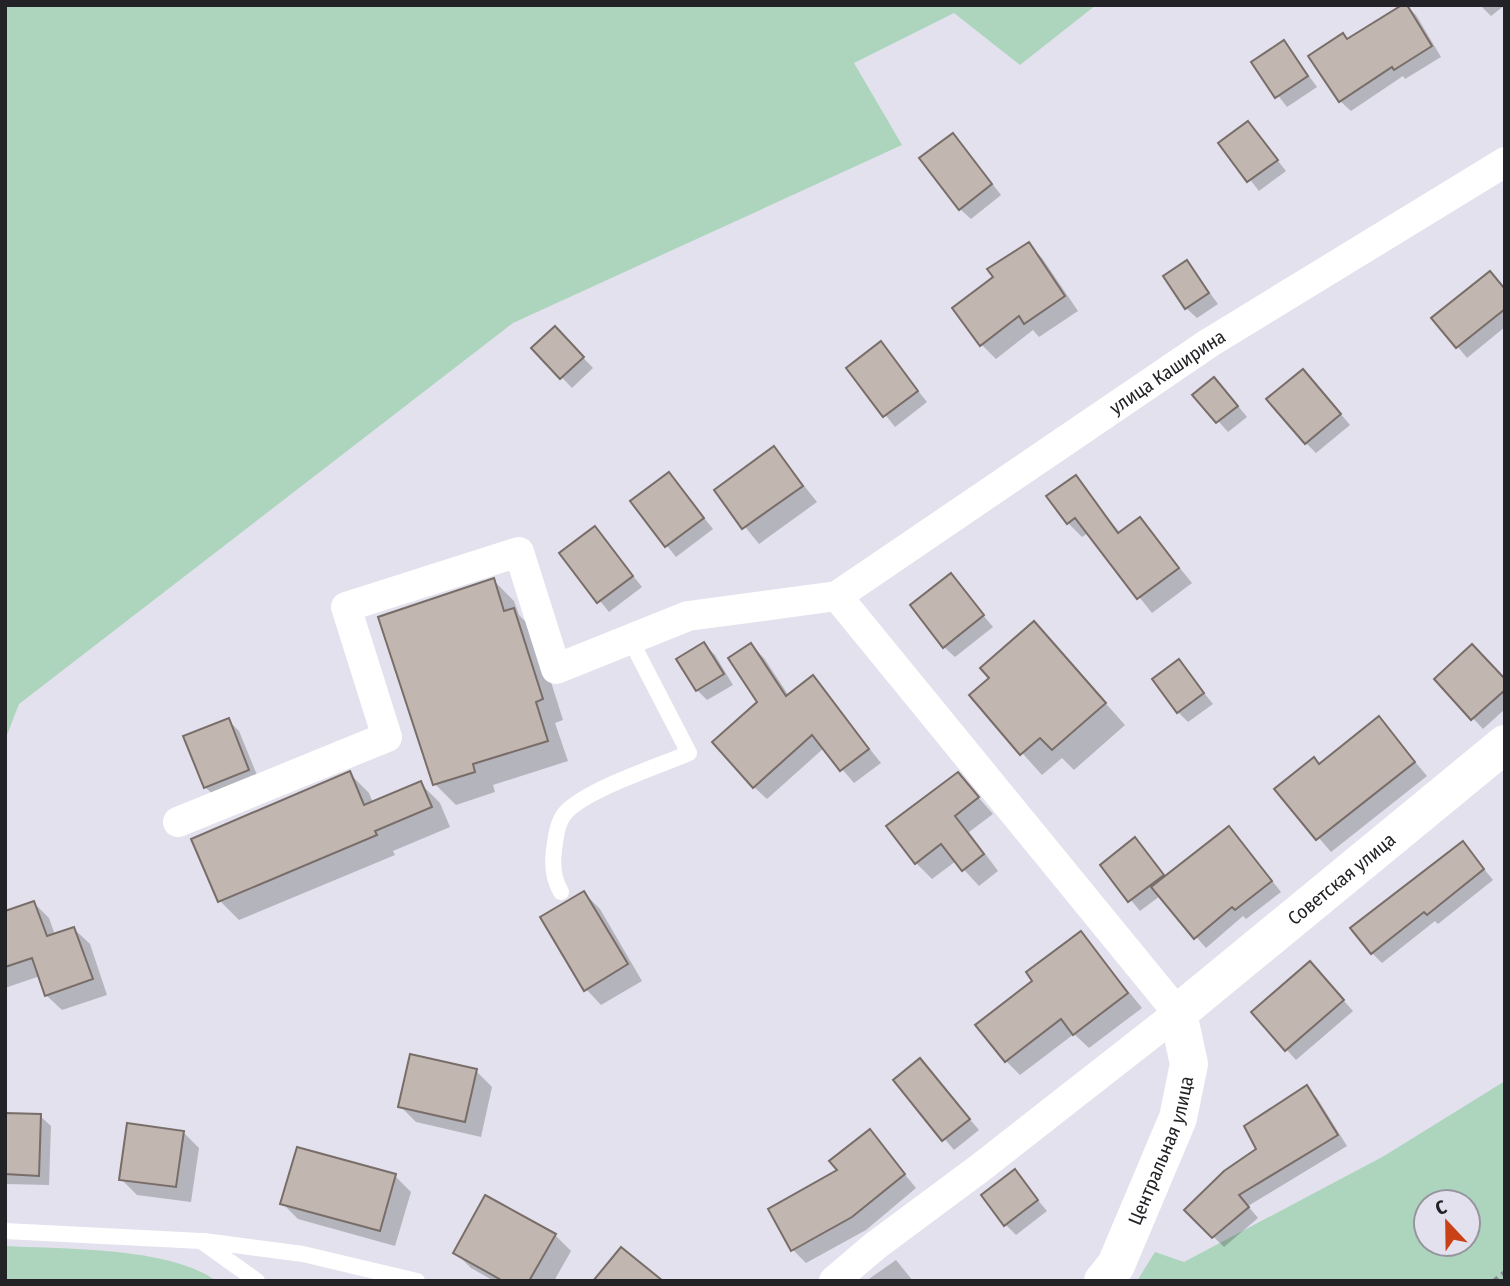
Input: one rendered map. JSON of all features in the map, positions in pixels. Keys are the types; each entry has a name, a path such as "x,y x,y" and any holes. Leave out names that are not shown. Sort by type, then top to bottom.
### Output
{"street":[{"name":"улица Каширина","path":"837,596 1209,343 1505,162"},
{"path":"178,822 387,737 346,607 519,552 556,669 688,615 837,596 1178,1013 980,1168 875,1246 834,1281"},
{"name":"Советская улица","path":"1178,1013 1505,744"},
{"name":"Центральная улица","path":"1103,1281 1116,1265 1178,1118 1189,1064 1178,1013"}],"lane":[{"path":"561,892 554,880 554,855 556,830 566,812 583,799 689,753 629,639"},
{"path":"5,1231 201,1241 303,1254 417,1281"},
{"path":"201,1241 257,1281"}],"path":[{"path":"1494,1281 1505,1272"}],"green space":[{"path":"5,5 1096,5 1020,65 954,13 854,63 902,145 513,323 19,704 5,740"},
{"path":"1505,1081 1505,1281 1137,1281 1155,1252 1184,1262 1384,1156"},
{"path":"5,1246 85,1249 145,1256 197,1270 216,1281 5,1281"}],"building":[{"path":"1402,5 1407,5 1432,46 1394,70 1392,67 1339,102 1308,56 1343,33 1347,39"},
{"path":"1284,40 1308,76 1275,98 1251,62"},
{"path":"1248,121 1278,160 1247,182 1218,143"},
{"path":"953,133 992,184 959,210 919,158"},
{"path":"1029,242 1065,296 1024,324 1019,316 980,346 952,308 993,277 987,269"},
{"path":"1187,260 1209,293 1185,309 1163,276"},
{"path":"1490,271 1505,289 1505,309 1456,348 1431,318"},
{"path":"555,326 584,357 560,379 531,348"},
{"path":"881,341 918,391 883,417 846,368"},
{"path":"1303,369 1341,414 1305,444 1266,399"},
{"path":"1214,377 1238,406 1216,423 1192,395"},
{"path":"774,446 803,486 742,529 714,490"},
{"path":"669,472 704,518 665,547 630,501"},
{"path":"1076,475 1118,533 1140,517 1179,568 1137,599 1075,518 1067,524 1046,496"},
{"path":"595,526 633,576 597,603 559,553"},
{"path":"951,573 984,615 943,648 910,605"},
{"path":"494,578 504,611 514,608 543,699 536,702 548,741 473,764 475,772 433,785 378,617"},
{"path":"1034,621 1106,703 1052,750 1040,738 1020,755 969,695 989,678 980,668"},
{"path":"704,642 724,674 696,691 676,659"},
{"path":"751,643 786,696 813,675 869,749 840,771 812,735 753,788 712,742 757,702 728,658"},
{"path":"1472,644 1505,679 1505,690 1471,720 1434,679"},
{"path":"1179,659 1204,693 1177,713 1152,679"},
{"path":"1379,716 1415,762 1316,840 1274,789 1314,757 1319,764"},
{"path":"229,718 249,770 204,788 183,736"},
{"path":"350,771 364,805 421,781 432,807 375,831 377,835 218,902 191,839"},
{"path":"958,772 979,797 955,816 984,854 962,871 941,844 915,864 886,826"},
{"path":"1229,826 1272,881 1235,910 1232,907 1194,939 1151,887"},
{"path":"1135,837 1164,875 1128,902 1100,865"},
{"path":"1463,841 1484,869 1427,915 1424,912 1371,954 1350,928"},
{"path":"584,891 628,964 584,991 540,917"},
{"path":"34,901 47,936 74,927 93,979 45,996 32,958 5,967 5,911"},
{"path":"1081,931 1128,993 1073,1035 1061,1019 1005,1062 975,1025 1032,981 1026,972"},
{"path":"1310,961 1344,1000 1285,1051 1251,1012"},
{"path":"410,1054 477,1069 465,1122 398,1107"},
{"path":"920,1058 970,1119 942,1141 893,1080"},
{"path":"1307,1085 1338,1135 1239,1195 1249,1207 1212,1238 1184,1210 1224,1171 1256,1149 1244,1126"},
{"path":"5,1113 41,1114 39,1176 5,1174"},
{"path":"127,1123 184,1131 176,1187 119,1180"},
{"path":"870,1129 905,1174 852,1217 791,1251 768,1209 837,1170 829,1161"},
{"path":"297,1147 396,1174 380,1231 280,1204"},
{"path":"1015,1169 1038,1200 1004,1226 981,1195"},
{"path":"485,1195 556,1234 529,1281 503,1281 453,1253"},
{"path":"621,1247 663,1281 593,1281"}]}
